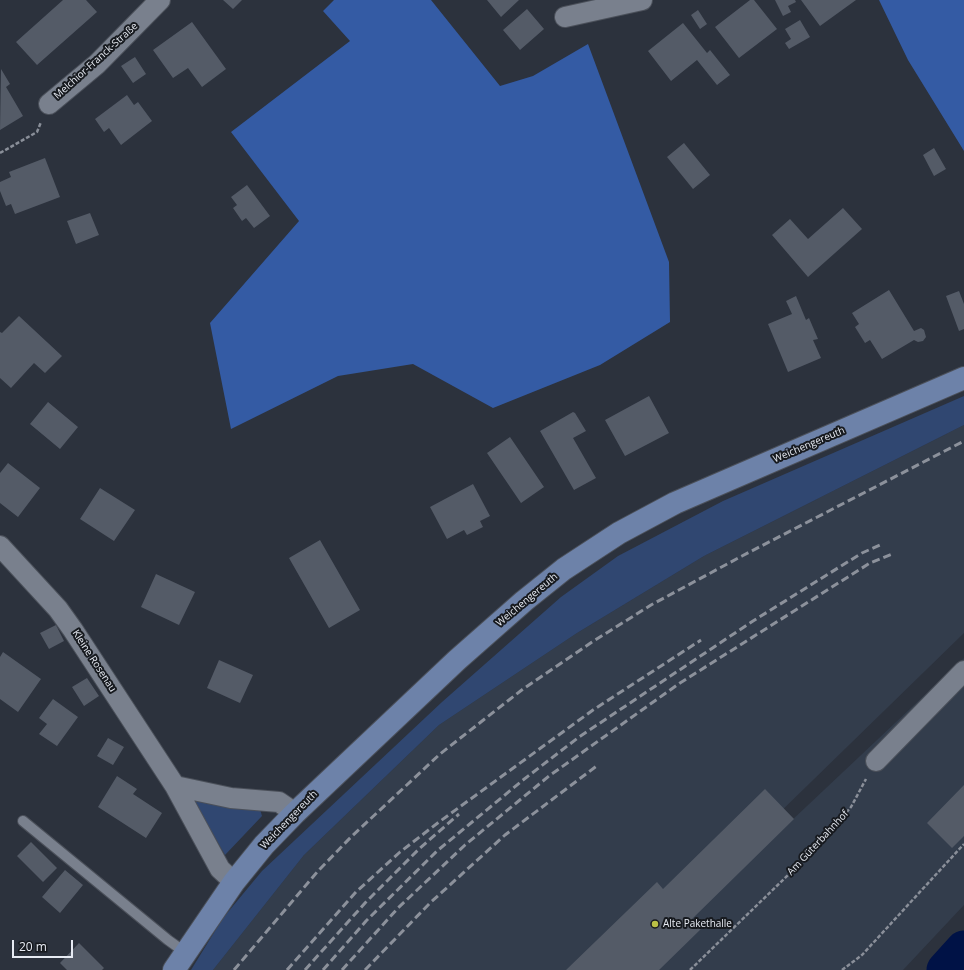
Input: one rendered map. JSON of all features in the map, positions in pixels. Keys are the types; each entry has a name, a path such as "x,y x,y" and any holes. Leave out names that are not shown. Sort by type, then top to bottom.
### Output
{"main road":[{"name":"Weichengereuth","path":"180,961 234,882 264,845 294,813 457,660 524,601 564,569 619,533 675,503 964,378"}],"street":[{"name":"Melchior-Franck-Straße","path":"49,104 96,64 160,0"},
{"path":"565,17 642,0"},
{"name":"Kleine Rosenau","path":"0,546 58,609 74,630 175,786 220,869 234,882"},
{"path":"876,761 964,671"},
{"path":"175,786 231,798 279,802 294,813"}],"lane":[{"name":"Weichengereuth","path":"23,821 168,940 180,961"}],"path":[{"name":"Melchior-Franck-Straße","path":"0,153 37,132 49,104"},
{"name":"Am Güterbahnhof","path":"690,970 817,847 851,807 876,761"},
{"path":"842,970 862,955 964,844"}],"shaded area":[{"path":"334,0 431,0 500,86 533,76 588,44 669,262 670,322 600,365 493,408 413,364 338,376 231,429 210,323 299,221 231,132 350,41 323,11"},
{"path":"879,0 964,0 964,151 908,60"},
{"path":"964,396 964,425 704,556 577,633 439,725 304,855 213,970 191,970 223,918 262,871 442,702 561,597 618,556 723,501"},
{"path":"964,425 964,633 618,970 213,970 304,855 439,725 577,633 704,556"},
{"path":"964,658 964,905 903,970 633,970"},
{"path":"193,800 260,809 262,816 225,855"}],"building":[{"path":"63,0 86,0 97,12 37,65 16,42"},
{"path":"223,0 242,0 233,9"},
{"path":"487,0 519,0 501,17"},
{"path":"750,0 754,0 777,29 739,58 715,27"},
{"path":"775,0 795,0 796,2 788,6 791,12 783,16"},
{"path":"801,0 856,0 820,26"},
{"path":"527,9 544,29 520,50 503,30"},
{"path":"698,10 707,24 700,29 691,15"},
{"path":"800,20 810,37 789,49 785,43 791,39 785,29"},
{"path":"192,22 226,69 202,87 188,68 173,78 153,50"},
{"path":"683,23 707,53 710,50 730,75 717,85 697,60 671,81 648,51"},
{"path":"135,57 146,74 133,83 121,66"},
{"path":"1,69 10,84 6,87 23,116 0,130"},
{"path":"127,95 134,105 138,102 152,121 121,145 109,128 104,132 95,119"},
{"path":"684,143 710,175 693,189 667,157"},
{"path":"934,148 946,169 934,176 923,155"},
{"path":"45,158 60,197 15,214 11,204 6,206 0,191 0,182 11,177 9,172"},
{"path":"247,185 270,216 254,228 246,218 242,221 233,208 237,205 231,197"},
{"path":"843,208 862,229 808,277 772,235 790,219 808,239"},
{"path":"90,213 99,235 76,244 67,221"},
{"path":"889,290 914,331 921,328 924,330 926,337 923,341 918,342 914,340 882,359 870,340 865,343 855,327 859,324 852,313"},
{"path":"959,291 964,304 964,329 959,331 946,296"},
{"path":"796,296 806,320 809,318 818,339 813,340 821,358 788,372 768,324 792,314 786,301"},
{"path":"19,316 62,356 45,373 34,363 11,388 0,378 0,332 2,333"},
{"path":"649,396 669,433 625,456 605,420"},
{"path":"48,402 78,427 60,449 30,424"},
{"path":"573,412 586,431 573,438 596,478 574,490 540,431"},
{"path":"510,437 544,487 521,503 487,453"},
{"path":"8,463 40,488 18,517 0,503 0,473"},
{"path":"473,484 490,516 480,521 483,527 467,535 464,530 447,539 430,507"},
{"path":"100,488 135,510 114,541 80,519"},
{"path":"320,540 360,610 329,628 289,558"},
{"path":"156,574 195,592 179,625 141,607"},
{"path":"56,625 64,641 49,649 40,633"},
{"path":"3,652 41,679 18,712 0,699 0,657"},
{"path":"219,660 253,675 240,703 207,688"},
{"path":"87,678 99,696 84,706 72,687"},
{"path":"53,699 78,717 57,746 39,734 47,724 39,718"},
{"path":"108,738 124,747 113,765 97,756"},
{"path":"117,776 137,789 133,794 162,813 146,838 98,807"},
{"path":"964,785 964,836 952,848 927,823"},
{"path":"765,789 794,819 692,919 702,928 659,970 566,970 657,882 663,889"},
{"path":"31,842 57,868 43,882 17,856"},
{"path":"65,870 83,885 60,913 42,897"},
{"path":"79,943 104,968 102,970 67,970 60,963"}],"waterway":[{"path":"945,970 964,949"}],"railway":[{"path":"234,970 318,871 351,837 440,754 523,689 592,642 651,605 964,441"},
{"path":"323,970 366,921 437,851 523,780 579,737 753,621 862,553 880,545"},
{"path":"342,970 398,908 465,845 549,776 680,683 870,563 892,554"},
{"path":"287,970 356,892 400,852 593,710 701,640"},
{"path":"365,970 430,903 505,835 598,765"},
{"path":"305,970 365,903 419,849 459,814"}],"place":[{"name":"Alte Pakethalle","path":"655,924"}]}
